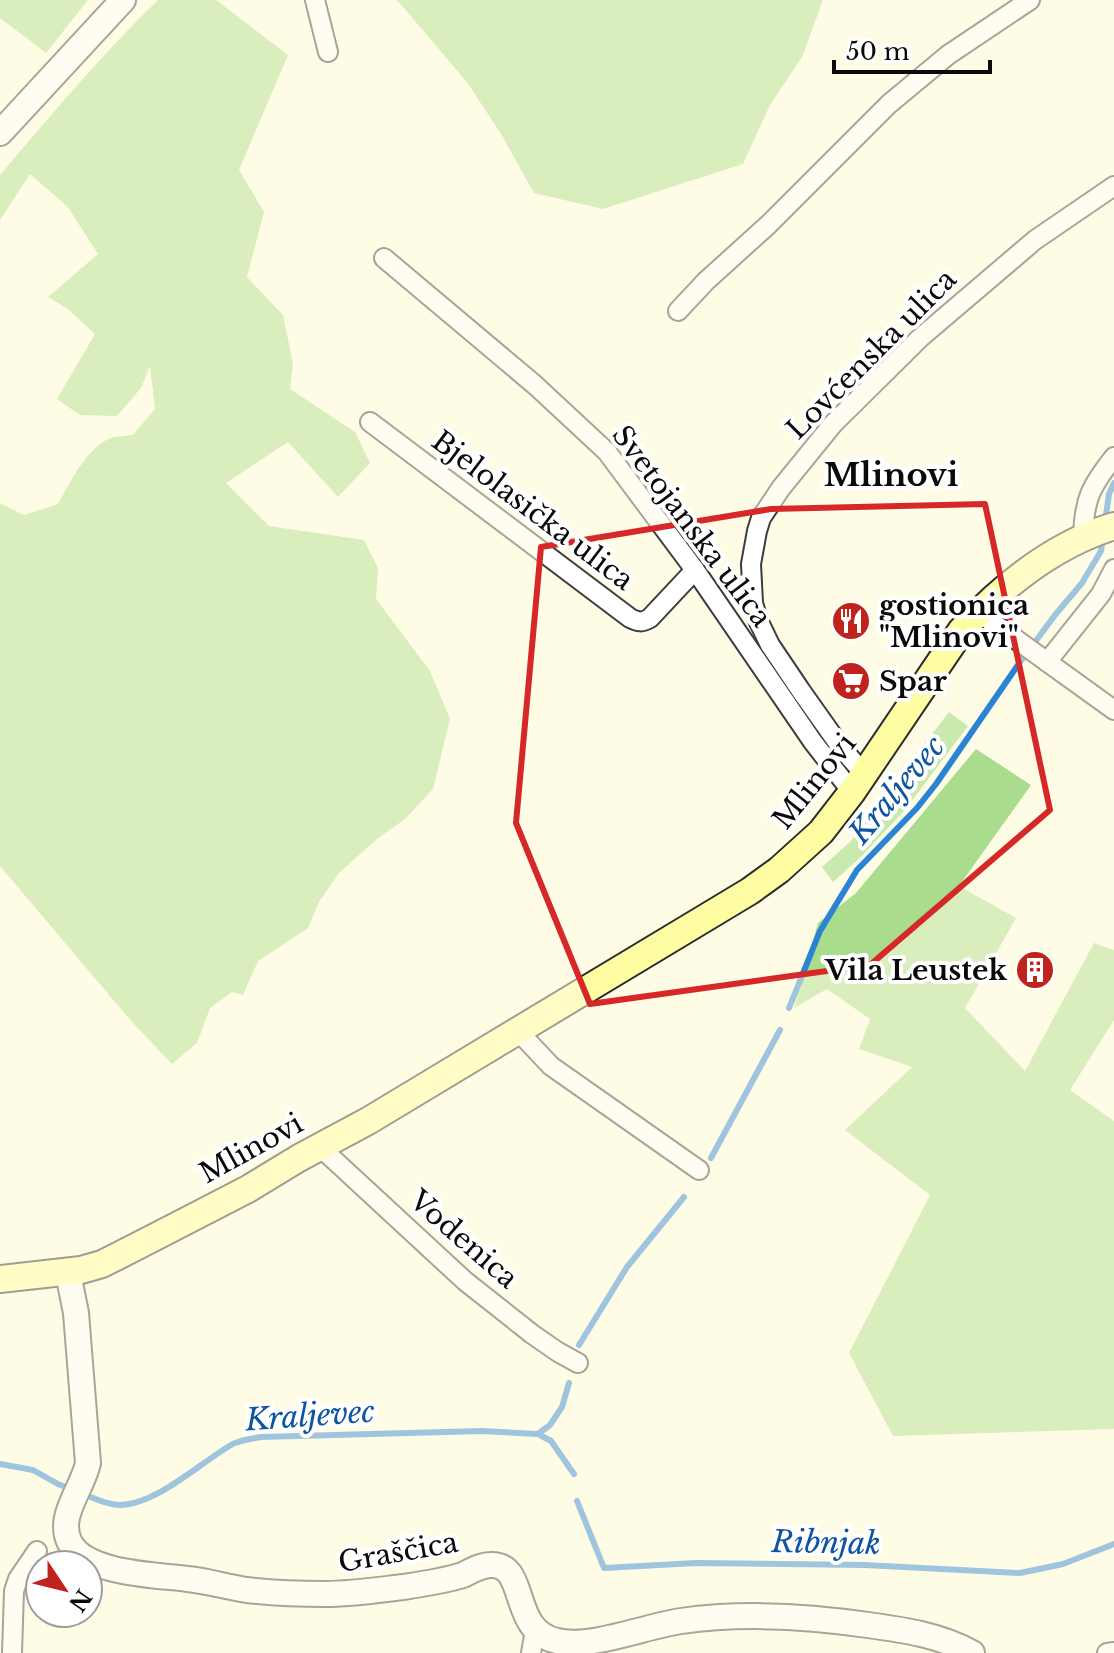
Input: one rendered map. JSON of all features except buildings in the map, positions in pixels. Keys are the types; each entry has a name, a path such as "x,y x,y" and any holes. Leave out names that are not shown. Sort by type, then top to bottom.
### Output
{"main road":[{"name":"Mlinovi","path":"0,1279 68,1273 102,1264 248,1189 368,1121 750,891 821,832 949,648 978,612 1036,563 1096,532"}],"street":[{"path":"0,133 123,0"},
{"path":"315,0 328,52"},
{"path":"678,311 889,104 948,55 1030,0"},
{"name":"Lovćenska ulica","path":"858,783 832,735 762,631 753,603 751,564 761,518 833,424 920,338 1035,240 1114,186"},
{"name":"Svetojanska ulica","path":"384,258 591,436 623,473 695,570 813,742 858,783"},
{"name":"Bjelolasička ulica","path":"370,422 638,622 650,618 695,570"},
{"path":"1096,532 1084,512 1089,494 1114,457"},
{"path":"1044,660 1101,594 1114,569"},
{"path":"978,612 1114,710"},
{"path":"518,1031 551,1066 699,1170"},
{"name":"Vodenica","path":"320,1147 465,1281 532,1334 578,1363"},
{"name":"Graščica","path":"68,1273 76,1313 88,1463 66,1525 68,1539 78,1553 104,1566 246,1590 342,1593 406,1586 461,1575 490,1565 499,1566 514,1579 533,1641 547,1638 558,1642 581,1642 680,1621 728,1616 786,1616 894,1629 945,1640 972,1653"},
{"path":"12,1653 14,1591 24,1570"},
{"path":"1107,1653 1114,1652"}],"highlighted area":[{"path":"985,504 1050,810 870,965 590,1004 516,823 541,547 771,509"}],"green space":[{"path":"0,0 88,0 46,53 0,18"},
{"path":"158,0 216,0 288,55 239,170 264,212 247,277 283,315 293,364 290,389 355,432 370,463 338,497 288,442 226,483 269,526 364,540 378,568 376,599 430,671 450,719 433,789 405,819 339,873 319,902 308,928 258,961 243,995 232,992 210,1008 197,1043 172,1064 132,1022 0,866 0,503 24,515 58,504 81,465 96,447 114,437 133,435 155,409 150,366 141,388 117,416 80,415 57,399 95,334 68,309 48,297 98,254 67,206 30,174 0,220 0,175 97,63"},
{"path":"397,0 823,0 802,57 770,105 743,164 603,209 534,193 467,82"},
{"path":"949,712 968,726 905,810 833,882 822,867 851,841"},
{"path":"976,749 1031,785 959,886 1016,918 965,1008 1025,1071 1094,943 1114,950 1114,1020 1070,1090 1114,1121 1114,1429 893,1436 849,1353 930,1195 845,1130 912,1067 859,1049 870,1019 827,989 794,1008 818,923 856,893"}],"waterway":[{"name":"Kraljevec","path":"1105,522 1114,483"},
{"name":"Kraljevec","path":"789,1008 820,931 857,870 936,784 1018,665 1082,583 1101,551 1103,537"},
{"name":"Kraljevec","path":"711,1158 780,1030"},
{"name":"Kraljevec","path":"579,1345 627,1267 684,1197"},
{"name":"Kraljevec","path":"83,1494 115,1505 134,1503 163,1490 234,1443 261,1437 482,1431 538,1434 550,1425 562,1407 569,1383"},
{"name":"Ribnjak","path":"538,1434 551,1441 574,1474"},
{"name":"Kraljevec","path":"0,1464 33,1470 73,1490"},
{"name":"Ribnjak","path":"577,1501 604,1568 696,1563 865,1565 1020,1573 1063,1564 1114,1544"}],"place":[{"name":"gostionica \"Mlinovi\"","path":"851,621"},
{"name":"Spar","path":"851,681"},
{"name":"Vila Leustek","path":"1035,970"}],"district":[{"name":"Mlinovi","path":"891,475"}]}
